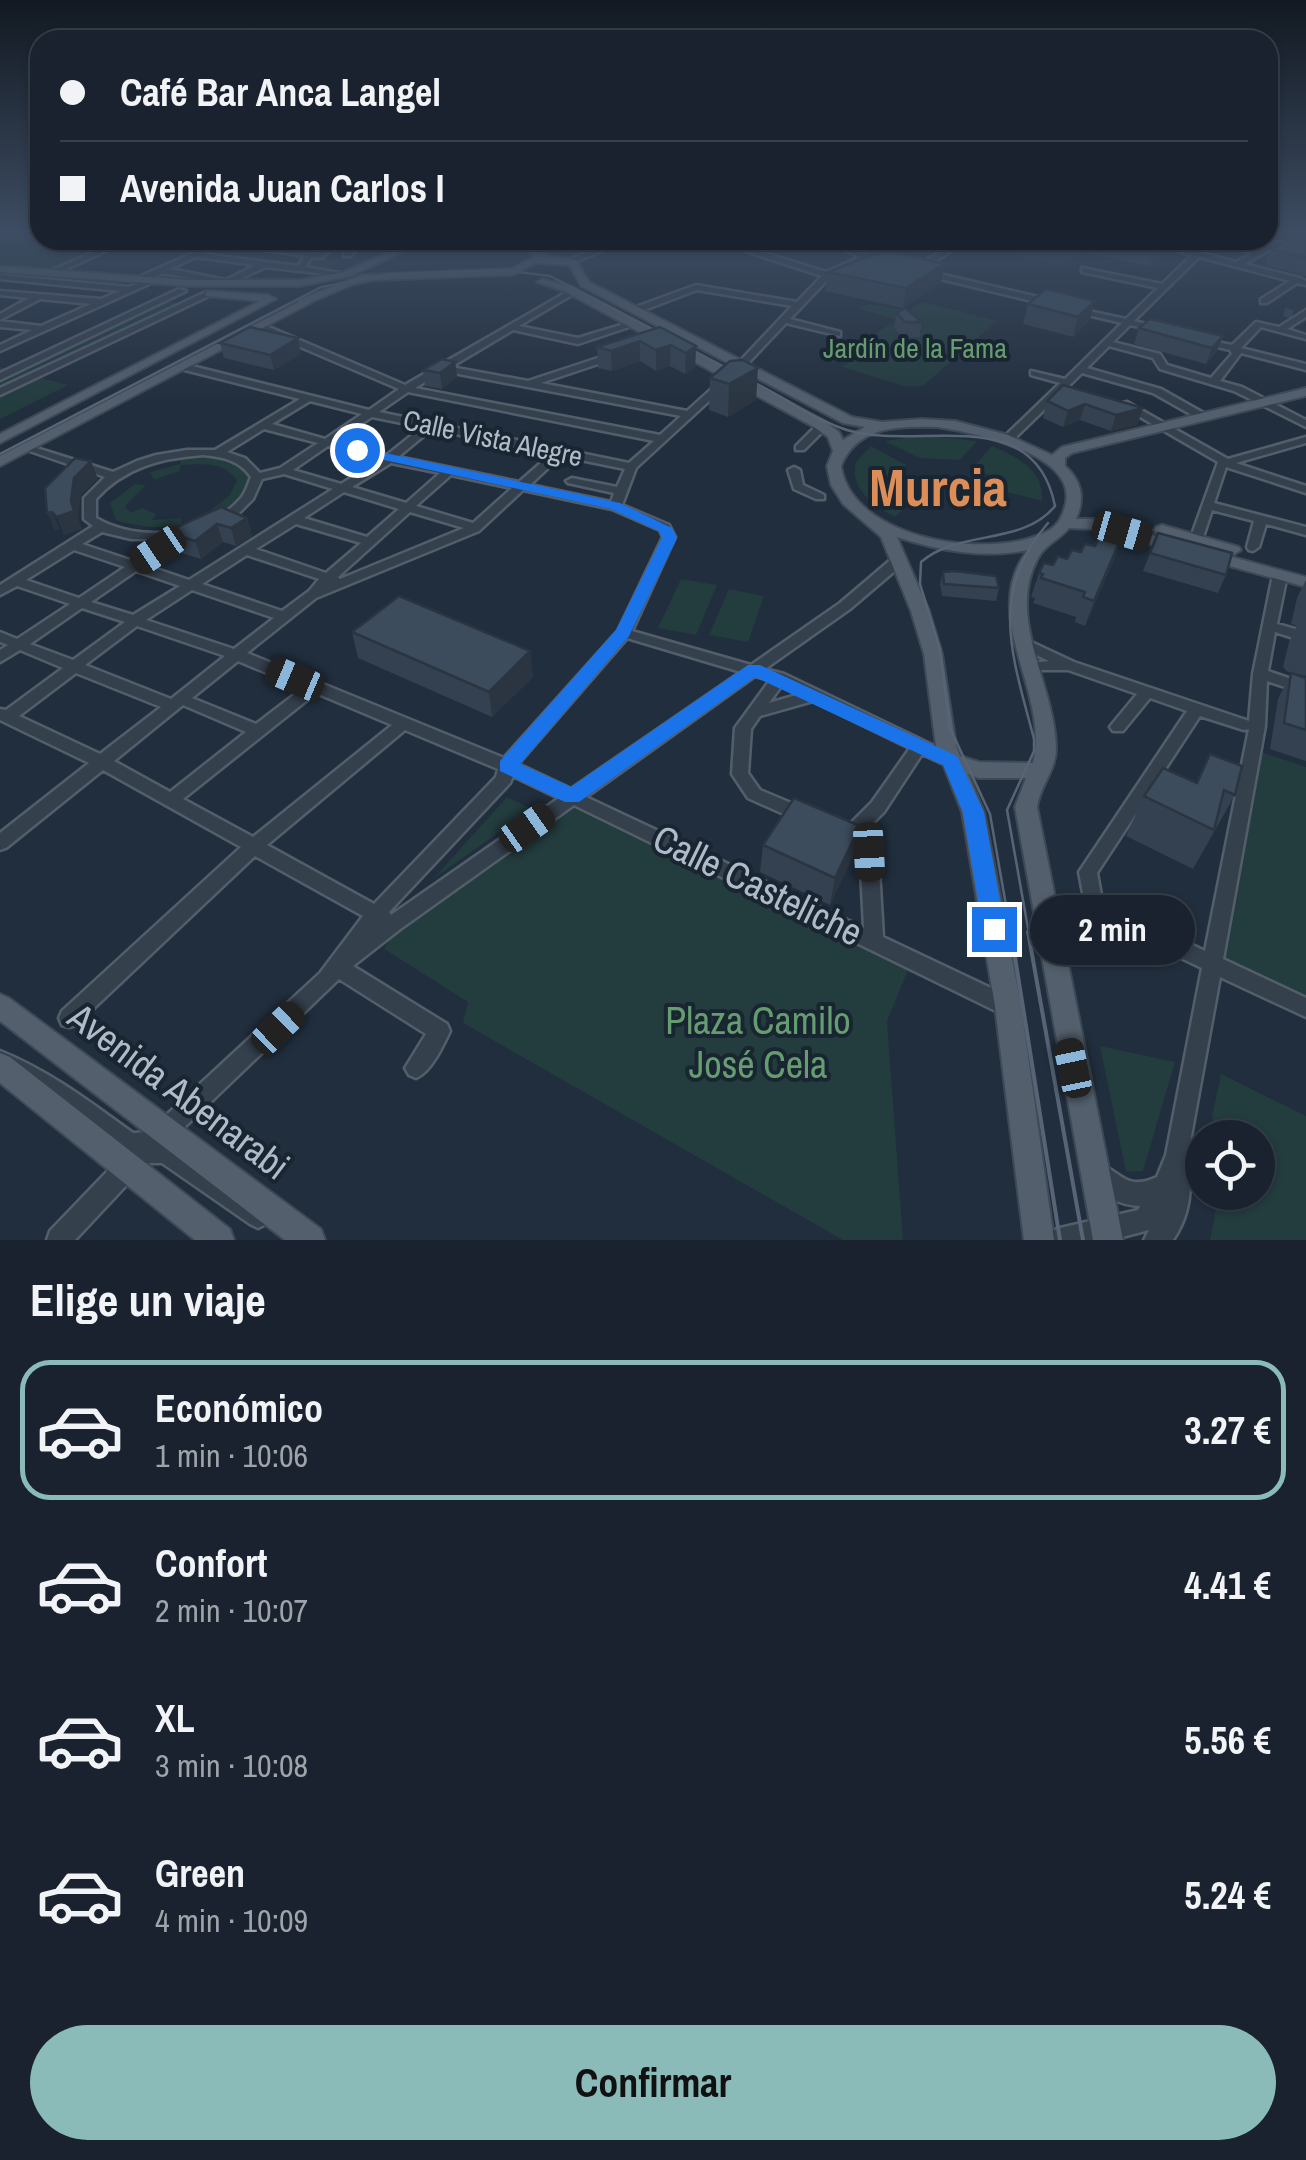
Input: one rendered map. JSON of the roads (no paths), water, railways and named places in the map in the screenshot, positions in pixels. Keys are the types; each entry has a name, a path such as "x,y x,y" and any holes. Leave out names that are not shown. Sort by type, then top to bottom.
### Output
{"main road":[{"path":"174,290 196,290"},
{"path":"212,290 290,303 314,298 320,290"},
{"path":"0,439 270,299 273,290"},
{"path":"0,462 327,290"},
{"path":"568,290 742,365 851,421 948,424 1009,438 1058,468 1070,484 1074,500 1057,529 1030,557 1020,583 1022,643 1046,746 1026,807 1108,1235"},
{"path":"594,290 664,340 822,426 836,439 840,451"},
{"path":"1058,468 1057,458 1065,451 1306,392"},
{"path":"886,425 858,434 840,451 834,466 838,486 885,531 933,654 951,760 974,812 1008,1006 1039,1240"},
{"path":"1074,500 1104,514 1306,570"},
{"path":"870,518 907,537 958,548 1011,547 1057,529 1098,525 1306,582"},
{"path":"951,760 989,771 1040,771"},
{"name":"Avenida Abenarabi","path":"0,1006 147,1149 218,1240"},
{"name":"Avenida Abenarabi","path":"0,1063 308,1238"}],"street":[{"path":"0,321 44,290"},
{"path":"0,348 131,290"},
{"path":"0,392 204,290"},
{"path":"512,327 578,341 690,290"},
{"path":"712,290 799,305"},
{"path":"615,506 632,468 731,376 813,290"},
{"path":"995,290 1174,334"},
{"path":"1009,438 1161,290"},
{"path":"1264,302 1285,290"},
{"path":"0,377 182,291"},
{"path":"257,477 284,471 406,389 572,291"},
{"path":"0,293 104,302"},
{"path":"1280,330 1302,316"},
{"path":"784,320 837,334"},
{"path":"0,321 45,328"},
{"path":"1234,348 1259,324 1304,337"},
{"path":"258,326 406,389 662,439"},
{"path":"1190,338 1306,367"},
{"path":"640,347 664,340"},
{"path":"1107,342 1157,356 1163,367 1214,381 1306,424"},
{"path":"1214,381 1236,354 1234,348"},
{"path":"528,384 625,352"},
{"name":"Calle Vista Alegre","path":"180,366 370,412 632,468"},
{"path":"442,368 689,414"},
{"path":"1080,369 1157,391 1203,417"},
{"path":"1034,373 1066,386"},
{"path":"544,416 568,392"},
{"path":"216,453 308,398"},
{"path":"1106,399 1134,407 1226,463 1306,490"},
{"path":"60,1240 147,1149 338,968 384,918 504,779 507,766 624,633 669,538 665,528 615,506 389,459 262,425"},
{"path":"4,716 136,620 389,459 431,425"},
{"path":"800,448 822,426"},
{"path":"1196,540 1220,467 1306,440"},
{"path":"26,448 113,476"},
{"path":"0,844 311,594 335,581 475,528 524,488 559,452"},
{"path":"184,532 135,537 99,528 87,509 90,498 113,476 166,456 216,453 251,466 257,477"},
{"path":"794,470 798,487 820,496"},
{"path":"284,471 475,528"},
{"path":"335,581 371,542 449,471"},
{"path":"0,656 184,532 230,514 246,502 257,477"},
{"path":"572,482 621,492"},
{"path":"1207,505 1306,531"},
{"path":"1254,547 1261,519"},
{"path":"292,520 371,542"},
{"path":"0,591 99,528"},
{"path":"72,546 282,616"},
{"path":"246,550 335,581"},
{"path":"384,918 572,796 845,606 899,560"},
{"path":"1060,1240 1108,1235 1145,1220 1177,1154 1248,725 1280,575"},
{"name":"Calle Casteliche","path":"16,582 82,600 235,654 507,766 1008,1006"},
{"path":"1270,626 1306,637"},
{"path":"624,633 779,678 951,760"},
{"path":"0,636 258,731"},
{"path":"1022,643 1069,664 1248,725"},
{"path":"1028,667 1069,664"},
{"path":"1260,674 1306,688"},
{"path":"779,678 743,728 740,774 754,794 866,844 874,941"},
{"path":"172,800 314,687"},
{"path":"1118,727 1147,691"},
{"path":"754,712 815,695"},
{"path":"1197,708 1088,872 1092,900 1106,912 1306,1008"},
{"path":"4,716 102,762 384,918"},
{"path":"69,1018 254,846 402,724"},
{"path":"850,835 878,807 920,746"},
{"path":"338,968 440,1031 416,1068"},
{"path":"0,1063 23,1069 133,1146 147,1149"},
{"path":"1156,1240 1172,1224 1179,1206 1177,1154"},
{"path":"1094,1170 1127,1195 1146,1195 1165,1185"}],"tunnel":[{"path":"1284,312 1298,316"}],"tram line":[{"path":"0,454 315,290"},
{"path":"577,290 836,426 875,435 999,441 1024,452 1043,473 1055,506 1042,519 1009,533 953,545 921,562 920,584 940,649 950,728 990,814 1011,934"},
{"path":"1029,934 1007,810 1034,751 1034,739 1013,654 1011,601 1029,549 1048,523"},
{"path":"1011,932 1060,1240"},
{"path":"1028,932 1083,1240"}],"district":[{"name":"Murcia","path":"938,487"}],"park label":[{"name":"Jardín de la Fama","path":"915,348"},
{"name":"Plaza Camilo José Cela","path":"758,1042"}]}
